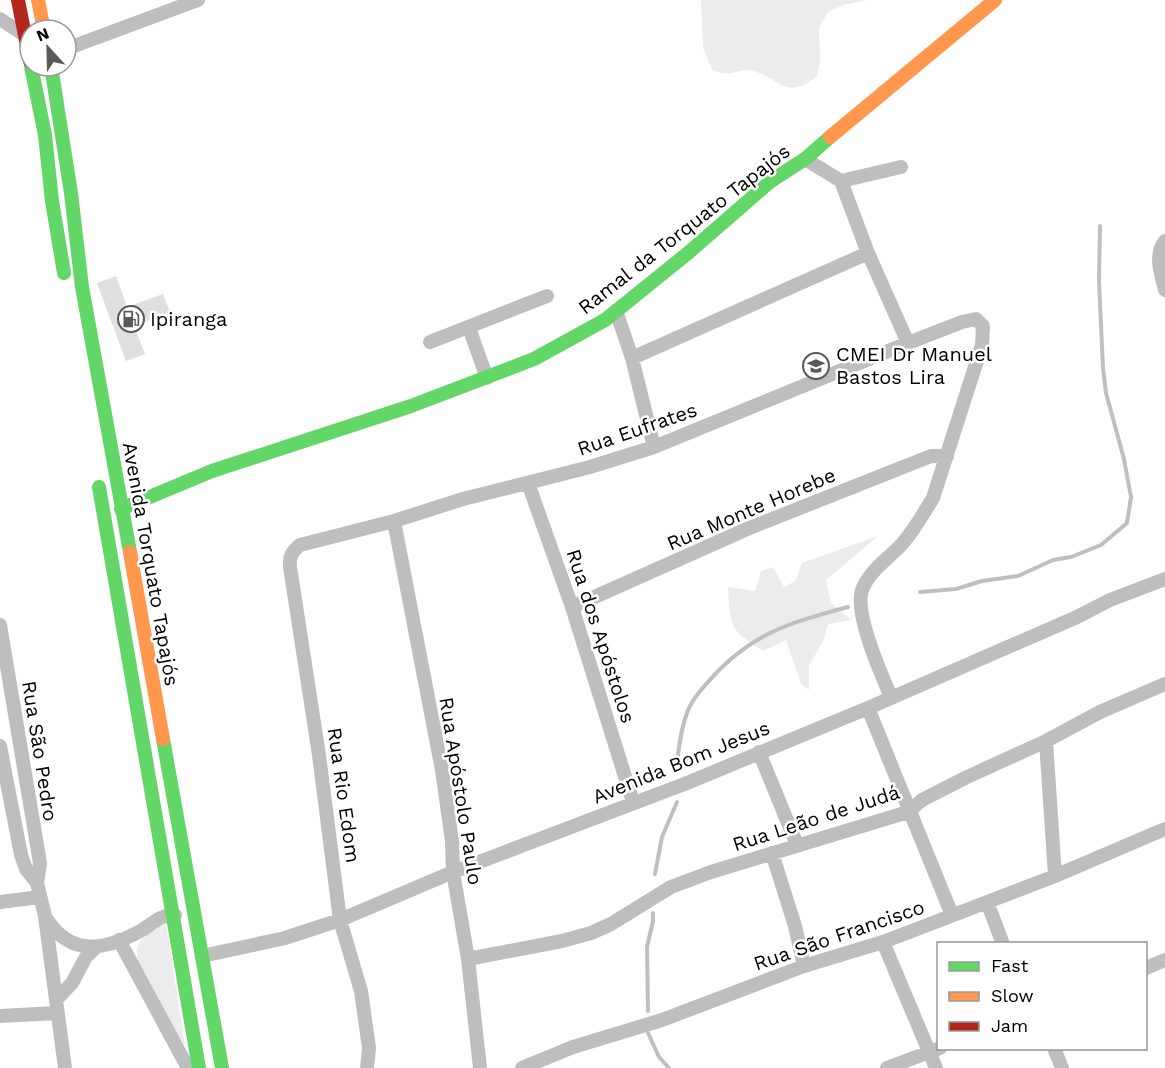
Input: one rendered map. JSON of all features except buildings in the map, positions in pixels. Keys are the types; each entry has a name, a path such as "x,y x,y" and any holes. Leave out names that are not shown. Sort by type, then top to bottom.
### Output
{"main road":[{"path":"18,0 22,18"},
{"path":"38,0 42,18"},
{"name":"Ramal da Torquato Tapajós","path":"121,509 212,471 411,406 487,378 534,359 605,320 771,181 805,159 995,0"},
{"path":"33,78 45,135 52,201 67,289"},
{"name":"Avenida Torquato Tapajós","path":"53,78 71,193 82,287 222,1068"},
{"name":"Avenida Torquato Tapajós","path":"98,478 199,1068"}],"street":[{"path":"78,45 198,0"},
{"path":"0,19 18,31"},
{"path":"805,159 841,181 868,253 908,343"},
{"path":"841,181 901,167"},
{"path":"1165,241 1160,246 1158,254 1165,290"},
{"path":"632,358 868,253"},
{"path":"430,342 547,296"},
{"path":"616,311 632,358 654,447"},
{"name":"Rua Eufrates","path":"315,540 394,521 463,499 590,467 654,447 908,343 962,322 979,320 984,332 975,373 947,456"},
{"path":"469,328 487,378"},
{"name":"Rua Monte Horebe","path":"573,607 747,529 931,456 947,456"},
{"path":"891,698 864,625 861,592 876,568 903,543 920,521 933,498 947,456"},
{"name":"Rua dos Apóstolos","path":"528,483 573,607 633,802"},
{"name":"Rua Apóstolo Paulo","path":"394,521 442,770 453,841 453,872 468,959 480,1068"},
{"name":"Rua Rio Edom","path":"315,540 300,545 292,552 289,559 319,755 340,920 361,992 369,1048 367,1068"},
{"name":"Avenida Bom Jesus","path":"202,956 285,938 340,920 453,872 867,708 1077,617 1110,600 1165,579"},
{"name":"Rua São Pedro","path":"0,625 40,863 37,883 45,916 65,1068"},
{"name":"Rua Leão de Judá","path":"468,959 562,941 591,933 611,924 671,887 796,845 908,812 922,800 1046,741 1100,712 1165,684"},
{"path":"867,708 952,915"},
{"path":"1046,741 1055,876"},
{"name":"Rua São Pedro","path":"0,746 5,797 22,861 37,883"},
{"path":"759,752 796,845"},
{"path":"5,797 28,795"},
{"name":"Rua São Francisco","path":"522,1068 573,1047 662,1020 804,966 883,942 1055,876 1165,829"},
{"path":"772,853 795,926 804,966"},
{"path":"0,902 40,897"},
{"path":"987,902 1002,942"},
{"path":"45,916 52,928 66,941 73,945 95,948 131,936 164,916 171,915 184,917 198,934"},
{"path":"119,940 188,1068"},
{"path":"883,942 935,1051 936,1068"},
{"path":"0,1016 56,1007 86,957 95,948"},
{"path":"1147,968 1165,960"},
{"path":"1055,1050 1062,1068"},
{"path":"887,1068 935,1051"}],"shaded area":[{"path":"701,0 867,0 843,5 828,12 819,27 820,60 817,76 805,84 787,87 756,72 713,71 703,48"},
{"path":"878,536 826,580 831,603 851,620 828,624 824,639 809,666 809,690 801,684 786,640 763,651 743,637 734,626 731,619 728,587 755,591 761,571 773,567 784,587 795,581 802,563"},
{"path":"166,925 185,1046 137,968 137,947 144,935 159,926"}],"waterway":[{"path":"920,592 956,589 982,581 1018,576 1053,560 1071,557 1101,545 1127,523 1131,497 1124,459 1106,393 1103,368 1099,281 1100,226"},
{"path":"677,763 685,719 693,700 723,666 739,652 771,632 848,607"},
{"path":"655,874 662,837 677,802"},
{"path":"648,1011 647,947 653,913"},
{"path":"648,1033 659,1057 669,1068"}],"traffic: fast":[{"path":"33,78 45,135 52,201 64,273"},
{"path":"53,78 71,193 82,287 130,552"},
{"path":"121,509 212,471 411,406 534,359 605,320 688,253 771,181 805,159 830,137"},
{"path":"99,487 199,1068"},
{"path":"163,739 222,1068"}],"traffic: slow":[{"path":"38,0 42,18"},
{"path":"830,137 995,0"},
{"path":"130,552 163,739"}],"traffic: jam":[{"path":"18,0 22,18"}],"place":[{"name":"Ipiranga","path":"131,319"},
{"name":"CMEI Dr Manuel Bastos Lira","path":"816,366"}]}
